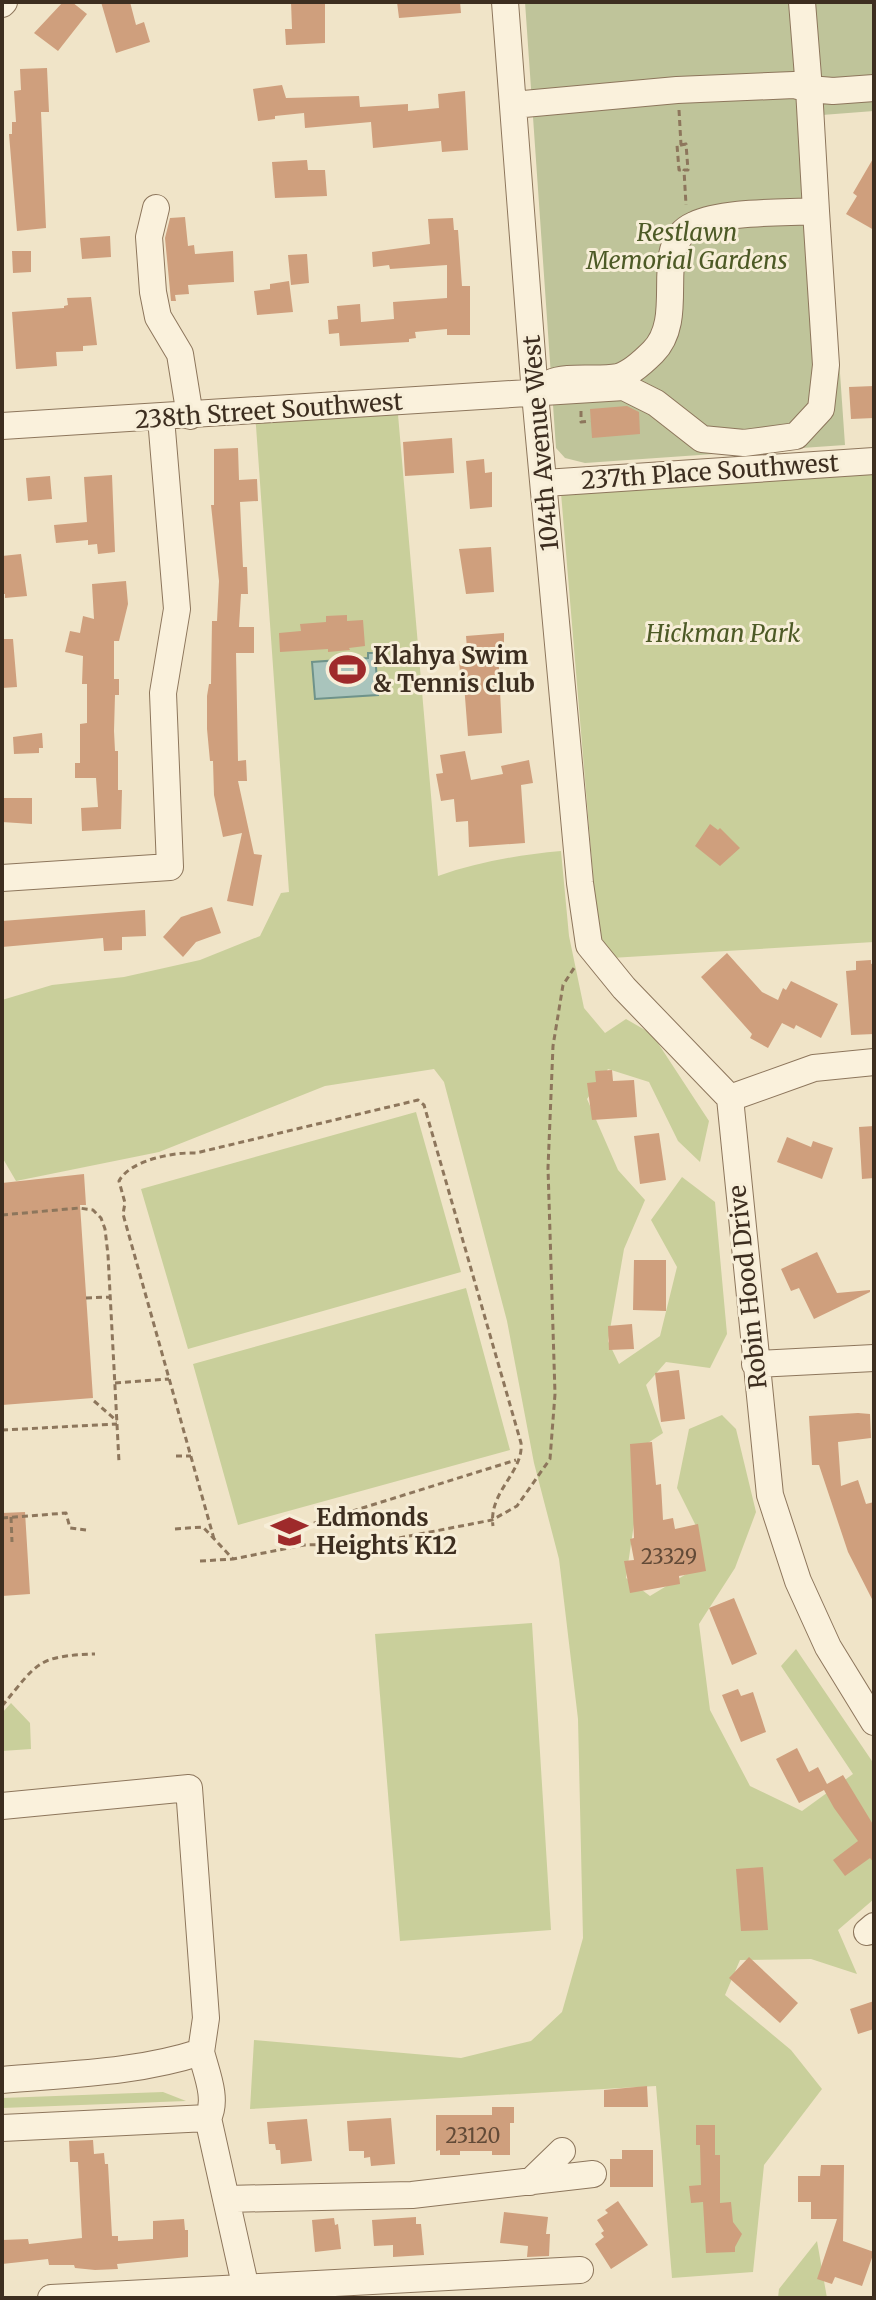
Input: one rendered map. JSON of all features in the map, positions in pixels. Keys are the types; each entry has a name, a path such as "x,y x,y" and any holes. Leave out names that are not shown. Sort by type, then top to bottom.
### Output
{"street":[{"name":"104th Avenue West","path":"505,2 535,394 580,883 589,945"},
{"name":"238th Street Southwest","path":"2,426 624,387 656,403 702,439 744,443 796,436 821,409 826,365 802,2"},
{"path":"513,105 677,90 794,85 833,91 874,88"},
{"path":"156,208 149,237 153,292 158,317 180,354 190,416"},
{"path":"535,394 551,382 620,376 655,350 666,336 669,324 670,264 674,242 688,228 720,218 816,211"},
{"path":"2,878 170,867 163,693 177,609 161,418"},
{"name":"237th Place Southwest","path":"545,483 874,461"},
{"path":"589,945 624,988 730,1098 814,1068 874,1062"},
{"name":"Robin Hood Drive","path":"730,1098 770,1495 798,1581 828,1647 874,1722"},
{"path":"755,1364 874,1358"},
{"path":"2,1806 189,1788 206,2018 201,2052 212,2109 208,2118 247,2294"},
{"path":"2,2080 146,2067 201,2052"},
{"path":"2,2128 208,2118"},
{"path":"530,2182 562,2151"},
{"path":"226,2199 412,2195 593,2174"},
{"path":"51,2298 247,2294 580,2270"}],"path":[{"path":"677,90 681,145"},
{"path":"686,144 688,170 684,170 679,170 677,145 686,144"},
{"path":"684,170 688,228"},
{"path":"200,1561 233,1559 294,1547 373,1543 492,1520 517,1506 550,1459 555,1394 548,1168 553,1046 563,985 589,945"},
{"path":"214,1539 123,1214 125,1203 119,1181 123,1174 157,1156 196,1153 418,1100 424,1105 521,1443 522,1451 493,1505 493,1526"},
{"path":"2,1215 79,1208 93,1210 101,1218 105,1229 119,1462"},
{"path":"86,1298 110,1297"},
{"path":"115,1383 169,1379"},
{"path":"94,1401 117,1423"},
{"path":"2,1430 117,1423"},
{"path":"176,1456 191,1456"},
{"path":"294,1547 292,1530 518,1459"},
{"path":"2,1517 66,1513 70,1528 86,1530"},
{"path":"11,1517 12,1542"},
{"path":"175,1529 203,1527 233,1559"},
{"path":"2,1706 42,1662 59,1655 95,1654"}],"green space":[{"name":"Restlawn Memorial Gardens","path":"525,2 874,2 874,111 822,115 845,445 585,463 565,458 556,448"},
{"path":"397,403 438,876 498,860 561,851 569,936 584,1008 605,1033 626,1019 652,1034 709,1121 700,1162 678,1141 649,1082 608,1069 587,1099 618,1170 645,1200 624,1249 608,1341 619,1364 660,1336 677,1267 651,1220 682,1177 715,1202 727,1334 710,1368 666,1362 646,1385 663,1433 633,1453 636,1510 626,1578 650,1596 688,1573 696,1526 677,1488 689,1429 722,1415 736,1429 756,1512 735,1568 699,1624 710,1710 750,1786 802,1811 853,1774 781,1666 796,1649 874,1764 874,1899 838,1930 857,1974 811,1959 740,1960 725,1995 791,2050 822,2089 764,2165 753,2272 672,2278 656,2086 250,2109 254,2040 461,2058 531,2041 562,2012 583,1938 578,1719 559,1559 534,1463 507,1321 444,1082 434,1069 325,1086 159,1152 16,1181 2,1157 2,1000 52,985 124,977 200,960 260,936 281,893 289,892 255,412"},
{"name":"Hickman Park","path":"874,472 874,942 611,958 601,937 596,911 561,493"},
{"path":"416,1112 461,1272 188,1349 141,1189"},
{"path":"466,1288 510,1450 238,1525 193,1364"},
{"path":"532,1623 551,1930 400,1941 375,1634"},
{"path":"11,1703 30,1723 31,1749 2,1751 2,1713"},
{"path":"163,2092 186,2101 2,2108 2,2098"},
{"path":"817,2241 827,2298 778,2298 779,2289"}],"water":[{"path":"368,653 375,653 378,695 315,699 312,662 368,658"}],"building":[{"path":"63,2 72,2 87,14 58,51 34,33"},
{"path":"101,2 130,2 136,25 144,22 150,42 116,53"},
{"path":"291,2 325,2 325,43 286,45 285,29 292,29"},
{"path":"397,2 460,2 461,13 399,18"},
{"path":"47,68 49,112 41,112 46,228 17,231 9,134 12,134 12,122 16,122 14,91 21,90 20,69"},
{"path":"282,85 286,98 359,96 360,107 408,104 408,111 439,108 438,94 465,91 468,150 442,152 441,141 373,148 371,122 305,128 304,113 258,121 253,89"},
{"path":"874,157 874,230 846,214 857,196 853,193"},
{"path":"307,160 308,170 325,170 327,196 275,198 272,162"},
{"path":"185,217 188,246 194,245 195,254 233,251 234,282 188,285 189,294 175,295 176,301 171,301 165,238 170,218"},
{"path":"453,218 454,230 458,230 462,286 470,286 470,335 447,335 447,329 415,332 416,338 409,339 409,342 340,346 339,333 329,334 328,320 338,319 337,306 360,304 361,322 394,319 393,302 447,298 447,265 390,269 389,265 373,267 372,252 430,244 428,219"},
{"path":"110,236 111,257 82,259 80,238"},
{"path":"12,251 31,251 31,272 13,273"},
{"path":"307,254 309,283 291,285 288,255"},
{"path":"289,281 293,312 257,315 254,291 270,289 270,284"},
{"path":"91,297 97,345 83,346 83,351 56,352 57,366 16,369 12,312 64,308 68,305 67,298"},
{"path":"874,386 874,418 851,419 849,387"},
{"path":"627,406 639,412 640,434 592,438 590,409"},
{"path":"452,438 454,473 405,476 403,442"},
{"path":"238,448 239,480 257,479 258,501 240,502 243,567 247,567 248,594 241,594 239,627 254,627 254,653 236,653 238,761 246,760 247,781 238,781 254,854 262,855 253,906 227,901 242,833 223,837 214,795 213,761 210,761 207,729 212,621 217,621 219,581 211,505 214,505 214,449"},
{"path":"484,459 485,473 492,472 492,507 470,509 466,461"},
{"path":"112,475 115,552 98,554 97,544 88,545 88,540 56,543 54,525 87,522 84,477"},
{"path":"50,476 52,499 28,501 26,478"},
{"path":"491,547 494,592 466,594 459,549"},
{"path":"21,554 27,596 5,598 2,594 2,556"},
{"path":"126,581 128,604 119,641 114,641 114,679 119,679 119,695 115,695 114,731 115,751 118,751 118,790 122,790 121,829 82,831 81,808 98,807 96,778 75,778 75,763 80,763 80,724 87,723 87,684 82,684 83,656 65,652 70,631 80,633 83,616 94,619 92,584"},
{"path":"347,615 347,621 363,620 365,646 328,652 328,649 280,652 279,633 301,631 300,624 326,622 326,616"},
{"path":"504,633 504,648 498,648 502,733 468,736 459,661 468,661 466,636"},
{"path":"2,639 13,639 17,687 2,688"},
{"path":"42,733 43,748 39,748 39,753 14,754 13,737"},
{"path":"465,751 471,780 503,774 501,766 529,760 533,783 521,785 525,843 469,847 468,821 456,822 454,799 441,801 436,774 443,773 440,755"},
{"path":"2,798 32,798 32,824 2,822"},
{"path":"710,824 718,830 720,828 740,848 720,866 695,846"},
{"path":"212,907 221,933 196,942 183,957 163,937 181,917"},
{"path":"145,910 146,936 122,937 122,950 104,951 103,938 2,947 2,921"},
{"path":"727,953 762,992 778,1000 783,988 786,990 791,981 838,1004 821,1038 796,1025 794,1029 782,1023 768,1048 750,1038 752,1034 701,977"},
{"path":"871,960 871,964 874,963 874,1034 851,1035 846,971 856,970 856,961"},
{"path":"612,1070 613,1081 634,1080 637,1117 592,1120 587,1083 596,1082 595,1071"},
{"path":"874,1126 874,1178 862,1179 859,1127"},
{"path":"659,1133 666,1180 640,1184 634,1136"},
{"path":"787,1137 811,1147 813,1141 833,1148 822,1179 777,1162"},
{"path":"84,1174 86,1205 80,1205 93,1398 2,1405 2,1183"},
{"path":"817,1252 837,1293 870,1292 814,1319 799,1288 791,1291 781,1269"},
{"path":"634,1260 666,1260 666,1311 633,1310"},
{"path":"632,1324 634,1349 609,1350 608,1326"},
{"path":"679,1370 685,1419 661,1422 655,1373"},
{"path":"870,1414 871,1438 838,1442 841,1486 858,1480 866,1504 874,1502 874,1603 848,1552 819,1465 812,1465 809,1416"},
{"path":"652,1442 656,1485 661,1484 663,1520 673,1518 675,1529 698,1524 706,1571 679,1576 680,1584 630,1593 624,1561 634,1560 630,1539 634,1538 630,1444"},
{"path":"25,1512 30,1594 2,1596 2,1513"},
{"path":"734,1598 757,1654 732,1665 709,1608"},
{"path":"738,1689 741,1696 753,1692 766,1732 741,1742 722,1695"},
{"path":"797,1748 809,1772 818,1767 827,1784 843,1775 874,1826 874,1863 870,1858 845,1876 833,1860 858,1841 824,1790 799,1803 776,1759"},
{"path":"763,1867 768,1930 741,1931 736,1869"},
{"path":"749,1957 798,2003 780,2023 729,1978"},
{"path":"874,2001 874,2029 858,2034 850,2009"},
{"path":"647,2086 648,2107 604,2107 604,2090"},
{"path":"492,2107 514,2107 514,2123 510,2123 510,2155 492,2155 492,2151 460,2151 460,2155 440,2155 440,2150 436,2151 436,2115 492,2115"},
{"path":"391,2118 395,2164 371,2166 370,2157 364,2158 364,2151 349,2151 347,2121"},
{"path":"307,2119 312,2161 281,2164 280,2150 276,2150 275,2144 269,2144 267,2122"},
{"path":"696,2125 715,2125 715,2155 720,2155 720,2203 731,2202 733,2222 742,2234 735,2252 706,2253 703,2202 691,2203 689,2186 701,2185"},
{"path":"93,2140 94,2154 104,2153 105,2164 108,2164 112,2236 118,2236 118,2241 153,2239 153,2221 184,2219 185,2230 188,2230 188,2257 117,2264 118,2269 95,2270 75,2268 74,2265 49,2265 48,2259 2,2264 2,2240 28,2239 29,2244 82,2238 78,2162 70,2162 69,2141"},
{"path":"622,2150 653,2150 653,2187 610,2187 610,2159 622,2159"},
{"path":"821,2165 844,2165 843,2241 874,2252 862,2286 835,2277 832,2284 817,2279 837,2219 811,2219 811,2202 798,2202 798,2176 820,2176"},
{"path":"618,2201 648,2245 611,2269 595,2244 604,2237 597,2220"},
{"path":"504,2212 548,2217 546,2234 550,2234 549,2256 527,2257 528,2246 500,2243"},
{"path":"416,2217 416,2224 421,2224 424,2255 393,2257 393,2245 374,2246 372,2220"},
{"path":"334,2218 335,2225 338,2224 341,2249 315,2252 312,2220"}],"place":[{"name":"Klahya Swim & Tennis club","path":"347,670"},
{"name":"Edmonds Heights K12","path":"290,1532"}]}
